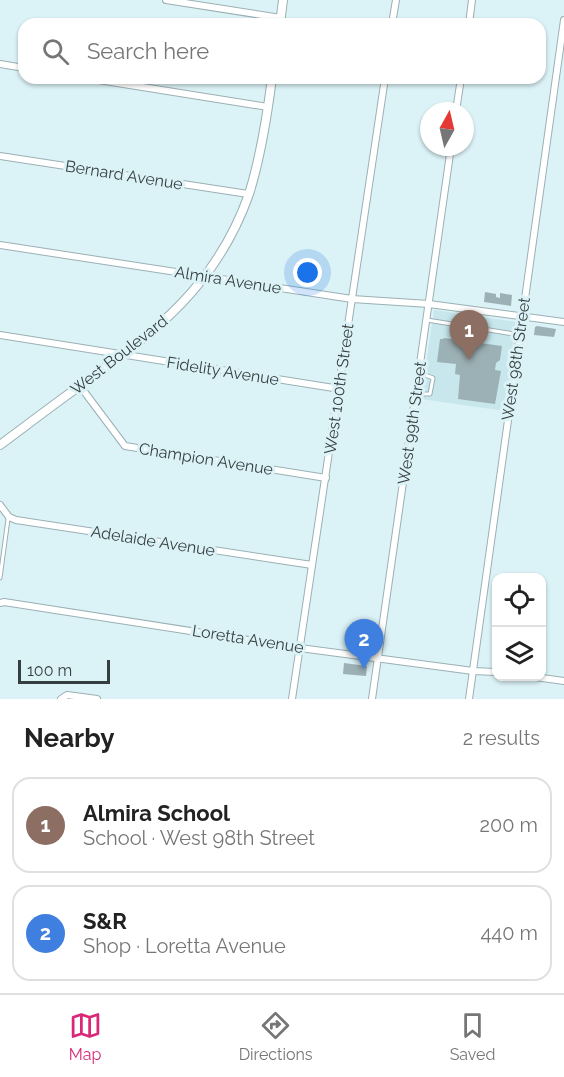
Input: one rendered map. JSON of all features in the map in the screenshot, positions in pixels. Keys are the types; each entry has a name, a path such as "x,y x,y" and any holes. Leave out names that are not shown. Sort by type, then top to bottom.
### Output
{"street":[{"path":"166,0 214,4 268,18"},
{"path":"281,18 284,0"},
{"path":"394,18 396,0"},
{"path":"470,18 472,0"},
{"name":"West 98th Street","path":"469,699 564,20"},
{"path":"0,64 18,67"},
{"path":"124,84 268,107"},
{"name":"West Boulevard","path":"0,445 125,355 168,319 204,277 225,246 248,194 263,139 271,84"},
{"name":"West 100th Street","path":"292,699 383,84"},
{"path":"457,102 460,84"},
{"name":"Bernard Avenue","path":"0,156 248,194"},
{"name":"West 99th Street","path":"372,699 450,156"},
{"name":"Almira Avenue","path":"0,245 352,299 429,304 564,322"},
{"name":"Fidelity Avenue","path":"0,335 339,389"},
{"name":"Champion Avenue","path":"80,386 125,446 326,478"},
{"path":"0,505 9,517"},
{"name":"Adelaide Avenue","path":"9,517 16,520 312,565"},
{"name":"Loretta Avenue","path":"0,603 300,648 492,672"},
{"path":"546,678 564,681"},
{"path":"61,699 67,695 97,699"}],"lane":[{"path":"427,320 520,335"},
{"path":"416,394 429,396 433,378 419,373"},
{"path":"0,578 9,517"}],"shaded area":[{"path":"434,310 516,322 505,411 421,399"}],"building":[{"path":"485,292 496,294 496,297 500,298 500,293 512,295 511,306 484,302"},
{"path":"537,326 556,329 554,337 534,335"},
{"path":"440,339 502,346 500,360 496,363 495,370 501,371 495,404 458,399 460,375 455,374 456,364 437,362"},
{"path":"344,663 367,666 366,676 343,674"}],"place":[{"name":"Almira School","path":"469,360"},
{"name":"S&R","path":"364,669"}]}
